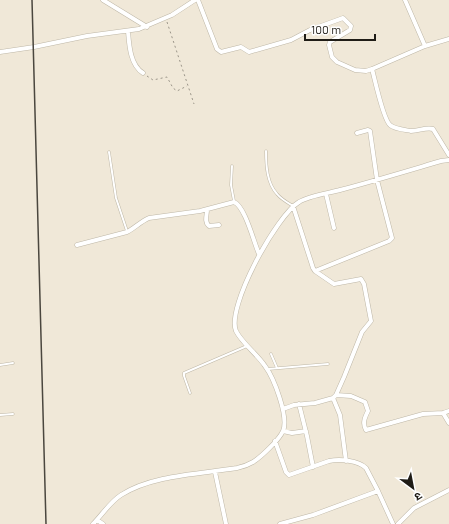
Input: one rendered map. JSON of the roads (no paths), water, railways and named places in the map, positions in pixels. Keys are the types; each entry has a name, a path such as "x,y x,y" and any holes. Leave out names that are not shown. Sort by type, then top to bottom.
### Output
{"street":[{"path":"103,0 147,27"},
{"path":"0,52 147,27 195,0"},
{"path":"198,0 217,49 221,52 242,47 249,52 267,48 297,38 310,30 343,18 347,21 351,28 348,32 330,42 329,45 334,59 355,70 366,71 426,46 449,39"},
{"path":"406,0 426,46"},
{"path":"128,31 129,44 135,65 143,73"},
{"path":"372,69 384,114 389,124 393,127 410,131 428,128 433,129 449,155"},
{"path":"315,271 391,240 392,236 377,180 370,131 365,130 357,133"},
{"path":"103,524 95,522 119,496 141,485 163,479 237,468 253,462 275,441 283,431 283,409 267,369 236,330 235,318 237,308 259,254 276,226 293,206 303,199 377,180 441,160 449,160"},
{"path":"326,194 334,228"},
{"path":"77,245 127,232 142,221 149,218 207,210 234,202 242,211 259,254"},
{"path":"293,206 311,264 315,271 334,284 361,279 364,284 371,317 370,324 364,329 334,397 340,415 346,461"},
{"path":"207,210 207,224 209,226 219,225"},
{"path":"283,409 299,404 321,402 334,397 351,396 365,402 368,411 364,420 364,427 366,430 422,414 443,413 449,410"},
{"path":"299,404 313,467"},
{"path":"443,413 449,423"},
{"path":"283,431 292,433 306,431"},
{"path":"275,441 286,472 289,475 335,460 363,465 378,491 393,524"},
{"path":"215,472 226,524"},
{"path":"398,524 414,508 449,490"},
{"path":"280,524 313,515 378,491"}],"lane":[{"path":"266,151 267,171 274,190 279,197 293,206"},
{"path":"109,152 116,198 127,232"},
{"path":"232,166 231,184 234,202"},
{"path":"190,393 184,373 248,346"},
{"path":"271,354 277,368"},
{"path":"0,365 13,363"},
{"path":"267,369 328,364"},
{"path":"0,415 13,414"}],"railway":[{"path":"32,0 46,524"}]}
